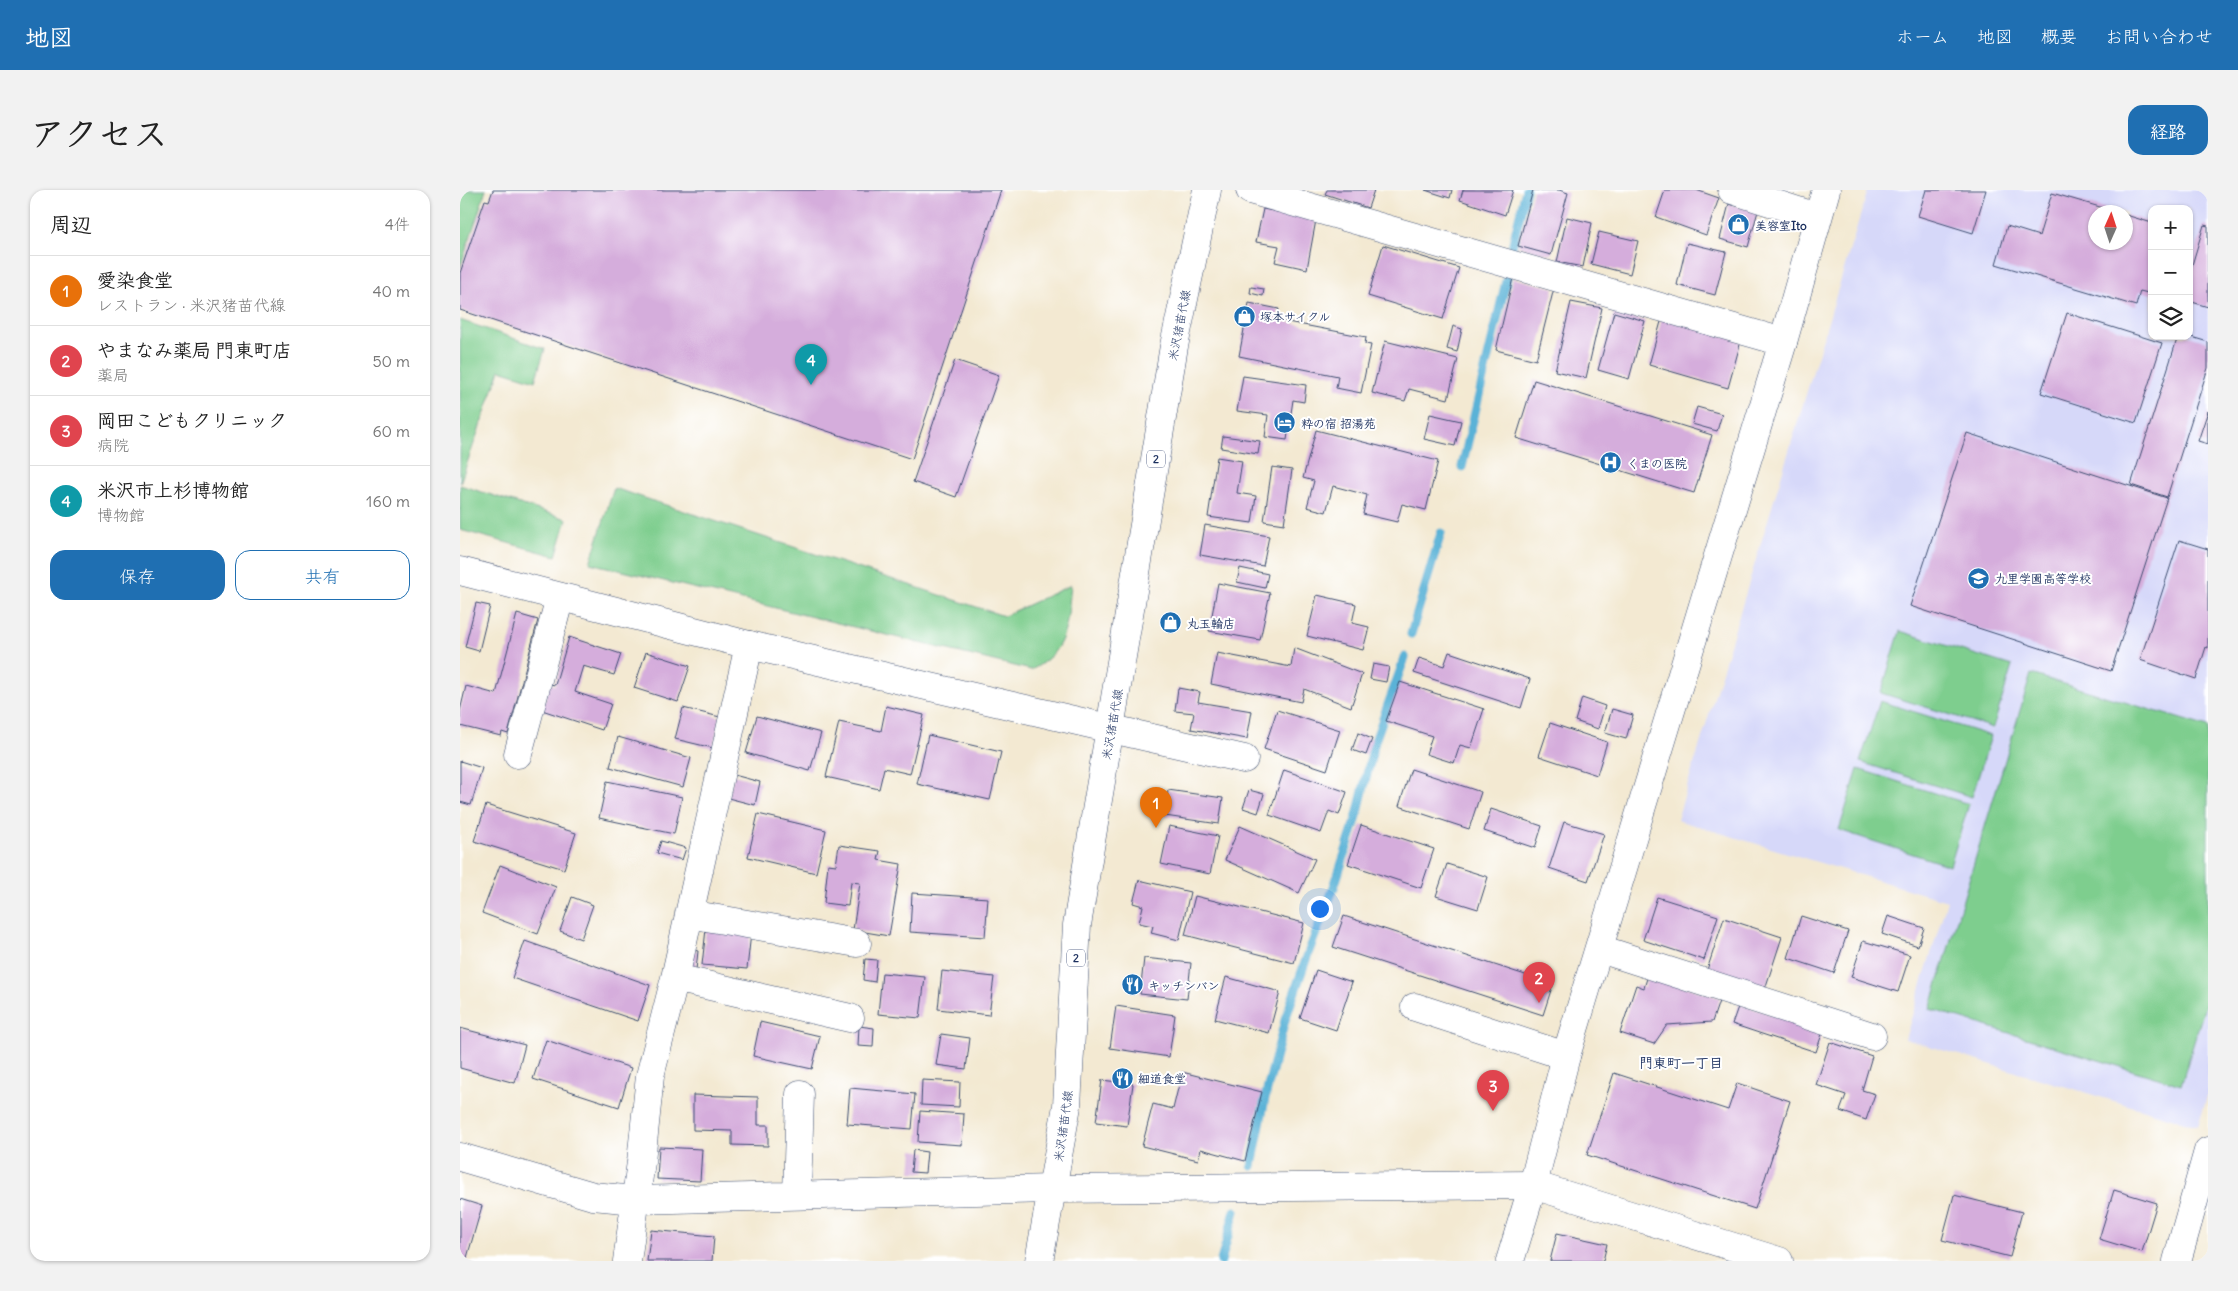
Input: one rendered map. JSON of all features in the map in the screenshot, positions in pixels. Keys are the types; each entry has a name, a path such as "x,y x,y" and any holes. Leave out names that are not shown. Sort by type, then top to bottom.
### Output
{"street":[{"name":"米沢猪苗代線","path":"1039,1261 1067,1106 1078,925 1174,346 1207,190"},
{"path":"1250,190 1783,342"},
{"path":"1732,190 1817,217"},
{"path":"1510,1261 1533,1184 1566,1056 1783,342 1826,190"},
{"path":"460,571 749,645 1244,759"},
{"path":"518,754 560,598"},
{"path":"627,1261 650,1076 675,978 749,645"},
{"path":"689,914 857,943"},
{"path":"1600,948 1872,1036"},
{"path":"675,978 850,1018"},
{"path":"1414,1007 1566,1056"},
{"path":"797,1195 800,1094"},
{"path":"2177,1261 2208,1151"},
{"path":"460,1158 593,1196 636,1200 1052,1189 1533,1184 1779,1261"}],"shaded area":[{"name":"九里学園高等学校","path":"1868,190 2208,190 2208,1093 2198,1126 1905,1039 1947,901 1677,820"}],"green space":[{"path":"460,190 486,190 460,268"},
{"path":"460,320 545,349 535,381 500,370 460,483"},
{"path":"460,485 567,519 556,556 460,530"},
{"path":"614,488 1004,616 1071,585 1064,634 1053,654 1031,670 590,563"},
{"path":"1900,631 2012,666 1993,728 1881,693"},
{"path":"2031,674 2208,727 2208,996 2181,1085 1930,1009"},
{"path":"1880,701 1991,736 1972,797 1860,762"},
{"path":"1858,769 1969,804 1950,866 1839,830"}],"building":[{"path":"493,190 1001,190 912,459 460,310 460,273 485,200 489,201"},
{"path":"1327,190 1374,190 1368,208 1325,194"},
{"path":"1425,190 1452,190 1450,198"},
{"path":"1463,190 1513,190 1505,215 1460,200"},
{"path":"1533,190 1559,190 1568,193 1551,255 1518,246"},
{"path":"1665,190 1696,190 1719,198 1706,235 1656,217"},
{"path":"1926,190 1986,190 1973,233 1918,216"},
{"path":"2052,193 2093,205 2088,205 2088,250 2133,250 2133,217 2148,222 2148,293 2140,291 2136,306 1996,264 2007,226 2039,236"},
{"name":"美容室Ito","path":"1729,204 1758,211 1748,247 1720,239"},
{"path":"1263,209 1316,220 1307,269 1275,262 1279,246 1256,242"},
{"path":"1567,217 1592,223 1583,267 1557,262"},
{"path":"2204,225 2208,226 2208,307 2193,302 2193,262"},
{"path":"1599,232 1638,241 1630,274 1591,264"},
{"path":"1687,243 1726,252 1715,295 1677,285"},
{"path":"1383,245 1459,268 1443,319 1368,296"},
{"path":"1513,278 1554,288 1536,360 1496,350"},
{"path":"1251,287 1264,289 1263,296 1250,293"},
{"path":"1571,302 1602,308 1586,378 1555,371"},
{"path":"1249,303 1279,309 1277,320 1366,337 1365,344 1371,345 1361,393 1336,388 1338,376 1239,356"},
{"path":"1614,312 1645,321 1629,379 1598,370"},
{"path":"2067,313 2162,343 2136,423 2041,393"},
{"path":"1662,318 1741,341 1728,388 1649,365"},
{"path":"1453,326 1462,329 1457,352 1447,349"},
{"path":"2193,338 2208,342 2208,368 2167,497 2131,485 2177,340 2193,340"},
{"path":"1385,341 1458,359 1448,399 1409,389 1405,401 1372,393"},
{"path":"955,360 999,375 956,497 913,482"},
{"path":"1243,376 1306,385 1304,402 1293,400 1287,440 1265,437 1268,415 1237,411"},
{"path":"1534,380 1712,435 1694,493 1516,438"},
{"path":"1697,407 1722,414 1717,431 1692,424"},
{"path":"2208,411 2208,444 2198,441"},
{"path":"1430,414 1461,421 1455,446 1424,439"},
{"path":"1316,430 1438,461 1426,510 1402,504 1397,522 1363,514 1367,495 1333,486 1326,512 1307,507 1314,481 1303,478"},
{"path":"1967,433 2167,498 2111,671 1910,606"},
{"path":"1223,436 1260,441 1258,454 1221,448"},
{"path":"1217,457 1242,461 1237,493 1256,496 1252,523 1208,517"},
{"path":"1272,467 1292,470 1284,524 1264,521"},
{"path":"1205,525 1269,536 1263,566 1200,555"},
{"path":"2179,540 2208,549 2208,648 2206,647 2196,679 2140,660"},
{"path":"1240,568 1268,574 1265,588 1237,582"},
{"path":"1218,583 1270,593 1260,640 1209,631"},
{"path":"1317,595 1356,604 1352,623 1369,627 1363,650 1307,636"},
{"path":"476,603 490,606 479,651 465,647"},
{"path":"517,614 538,620 508,734 502,732 501,736 460,726 460,711 466,686 496,694"},
{"path":"569,637 621,654 614,675 583,666 575,692 611,704 602,730 542,710 550,684 555,685"},
{"path":"1294,648 1362,674 1351,707 1304,689 1301,702 1211,684 1217,653 1291,667"},
{"path":"646,652 690,666 678,702 634,688"},
{"path":"1449,652 1530,679 1521,708 1414,673 1419,658 1444,666"},
{"path":"1373,664 1389,667 1386,682 1370,679"},
{"path":"1400,682 1484,709 1471,748 1460,745 1454,763 1426,754 1432,736 1386,721"},
{"path":"1178,688 1200,692 1198,702 1252,711 1247,739 1191,729 1194,713 1175,711"},
{"path":"1582,698 1605,706 1598,729 1575,721"},
{"path":"886,706 924,715 910,774 884,768 879,789 826,777 839,722 881,731"},
{"path":"683,708 720,717 713,748 675,739"},
{"path":"1612,709 1633,715 1626,739 1605,733"},
{"path":"1277,710 1340,730 1327,770 1264,749"},
{"path":"757,716 821,733 810,771 746,753"},
{"path":"1550,723 1607,742 1597,775 1539,756"},
{"path":"1358,733 1372,739 1366,755 1352,750"},
{"path":"928,735 1001,752 990,800 917,784"},
{"path":"618,737 691,758 683,787 610,767"},
{"path":"460,761 482,768 471,805 460,802"},
{"path":"1411,769 1481,792 1469,829 1399,806"},
{"path":"1284,770 1347,792 1339,815 1329,811 1321,833 1269,815"},
{"path":"734,775 760,782 755,805 728,798"},
{"path":"607,781 682,797 674,834 599,818"},
{"path":"1168,790 1223,798 1219,824 1165,816"},
{"path":"1249,790 1264,794 1258,813 1243,808"},
{"path":"486,805 576,833 564,869 474,841"},
{"path":"1491,809 1542,826 1535,848 1484,831"},
{"path":"758,814 826,830 816,873 748,857"},
{"path":"1564,822 1604,834 1588,881 1549,868"},
{"path":"1361,825 1434,849 1421,888 1348,864"},
{"path":"1169,826 1218,836 1210,874 1161,864"},
{"path":"1240,826 1315,859 1299,893 1225,860"},
{"path":"661,841 686,848 682,860 657,853"},
{"path":"839,845 880,851 878,860 901,864 889,936 853,930 860,883 851,882 848,906 824,903 828,864 836,865"},
{"path":"1447,864 1488,877 1478,909 1436,896"},
{"path":"500,865 556,887 538,934 482,913"},
{"path":"1139,880 1190,892 1179,940 1151,933 1153,926 1139,923 1143,906 1133,903"},
{"path":"912,893 988,898 985,937 910,932"},
{"path":"1195,896 1304,923 1294,963 1185,935"},
{"path":"572,897 593,905 581,939 560,931"},
{"path":"1657,897 1718,916 1704,960 1643,940"},
{"path":"1344,916 1553,984 1543,1015 1333,947"},
{"path":"1801,916 1848,931 1834,973 1788,958"},
{"path":"1888,916 1924,928 1918,946 1882,934"},
{"path":"1724,918 1782,937 1765,989 1707,970"},
{"path":"706,929 751,933 747,969 702,965"},
{"path":"525,941 650,985 638,1021 512,978"},
{"path":"1863,941 1910,955 1898,992 1851,977"},
{"path":"689,949 698,951 696,970 687,969"},
{"path":"1144,958 1191,963 1187,999 1140,994"},
{"path":"865,959 877,960 875,982 863,980"},
{"path":"1316,970 1352,982 1336,1030 1300,1018"},
{"path":"942,971 994,977 989,1015 938,1009"},
{"path":"882,973 925,977 920,1018 878,1014"},
{"path":"1648,975 1720,998 1712,1022 1667,1025 1654,1044 1620,1033 1636,985 1644,988"},
{"path":"1226,977 1280,992 1269,1033 1215,1019"},
{"path":"1739,1004 1823,1031 1816,1052 1732,1024"},
{"path":"1116,1006 1175,1015 1169,1057 1110,1048"},
{"path":"760,1022 820,1036 812,1069 753,1056"},
{"path":"859,1026 874,1028 873,1047 858,1046"},
{"path":"460,1028 525,1045 515,1083 460,1068"},
{"path":"941,1034 970,1038 966,1069 936,1065"},
{"path":"546,1040 631,1068 619,1107 533,1079"},
{"path":"1830,1042 1872,1056 1862,1090 1875,1094 1866,1120 1840,1111 1846,1095 1816,1085"},
{"path":"1182,1072 1262,1092 1245,1161 1201,1149 1198,1160 1142,1146 1153,1104 1173,1109"},
{"path":"1614,1073 1728,1110 1737,1083 1790,1101 1755,1209 1587,1155"},
{"path":"922,1080 960,1082 959,1107 921,1105"},
{"path":"1102,1080 1133,1084 1127,1126 1096,1122"},
{"path":"850,1088 915,1094 912,1129 847,1124"},
{"path":"693,1095 758,1097 758,1125 768,1125 768,1146 732,1145 732,1131 693,1130"},
{"path":"920,1111 964,1114 962,1145 918,1142"},
{"path":"659,1147 702,1149 700,1181 657,1179"},
{"path":"913,1150 927,1152 925,1173 911,1172"},
{"path":"2114,1190 2157,1203 2142,1252 2099,1239"},
{"path":"1954,1195 2022,1212 2010,1257 1942,1240"},
{"path":"460,1199 482,1206 466,1261 460,1261"},
{"path":"651,1230 714,1236 712,1261 647,1261"},
{"path":"1557,1233 1607,1244 1603,1261 1550,1261"}],"waterway":[{"path":"1512,247 1526,190"},
{"path":"1462,467 1507,277"},
{"path":"1411,634 1441,533"},
{"path":"1252,1166 1265,1098 1285,1020 1334,887 1356,820 1375,741 1405,657"},
{"path":"1221,1261 1235,1211"}],"place":[{"name":"美容室Ito","path":"1739,225"},
{"name":"塚本サイクル","path":"1244,316"},
{"name":"米沢市上杉博物館","path":"811,385"},
{"name":"粋の宿 招湯苑","path":"1285,423"},
{"name":"くまの医院","path":"1611,463"},
{"name":"九里学園高等学校","path":"1979,578"},
{"name":"丸玉輪店","path":"1171,623"},
{"name":"愛染食堂","path":"1156,828"},
{"name":"キッチンバン","path":"1132,985"},
{"name":"やまなみ薬局 門東町店","path":"1539,1003"},
{"name":"細道食堂","path":"1122,1078"},
{"name":"岡田こどもクリニック","path":"1493,1111"}],"district":[{"name":"門東町一丁目","path":"1681,1063"}]}
